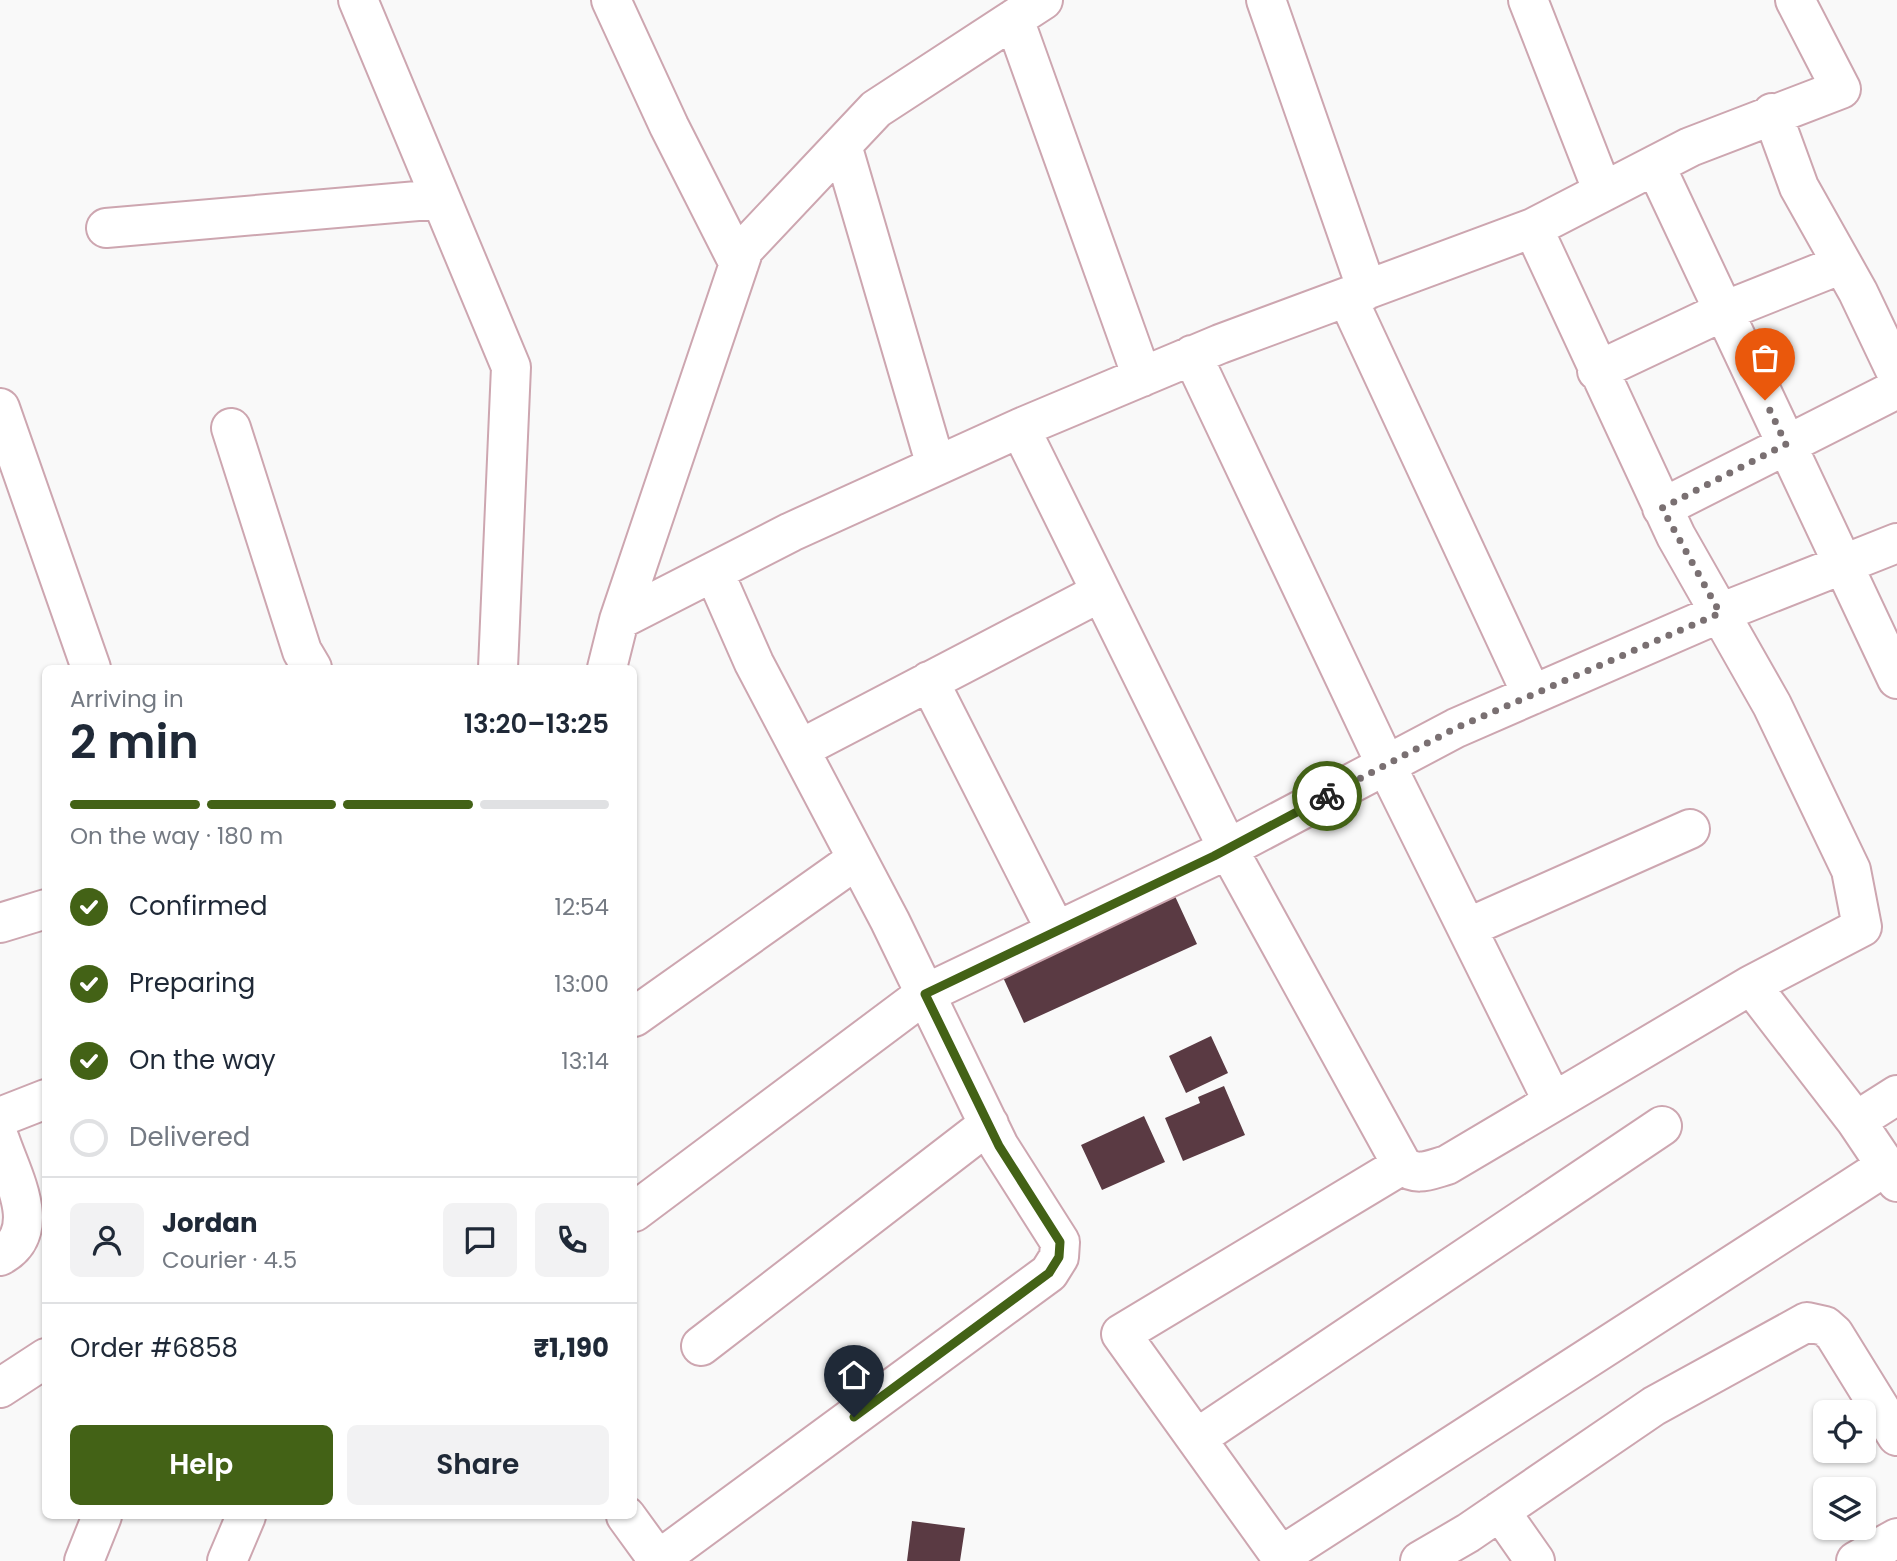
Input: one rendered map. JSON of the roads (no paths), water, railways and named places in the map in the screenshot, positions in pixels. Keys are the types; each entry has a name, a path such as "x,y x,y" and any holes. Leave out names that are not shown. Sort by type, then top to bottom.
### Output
{"street":[{"path":"358,0 511,367 498,665"},
{"path":"611,0 669,126 739,264"},
{"path":"1266,0 1357,293 1532,695"},
{"path":"1528,0 1603,192"},
{"path":"619,620 791,532 1020,428 1192,355 1533,228 1690,147 1772,113 1840,89 1795,0"},
{"path":"608,665 619,620 744,249 876,109 1029,9 1142,377"},
{"path":"1772,113 1799,187 1842,264 1897,374"},
{"path":"842,145 936,466"},
{"path":"1655,165 1897,679"},
{"path":"106,228 441,199"},
{"path":"1020,428 1228,849 1402,1165 1411,1172 1422,1173 1447,1165 1751,985 1862,927 1851,870 1772,705 1662,508 1533,228"},
{"path":"1597,371 1724,311 1842,264"},
{"path":"1192,355 1386,765 1553,1102"},
{"path":"1662,508 1897,389"},
{"path":"0,408 90,665"},
{"path":"231,428 302,651 310,665"},
{"path":"637,1210 925,994 1228,849 1456,728 1720,613 1897,543"},
{"path":"628,1519 658,1561 1049,1273 1059,1257 1060,1242 999,1146 858,859 754,663 714,572"},
{"path":"800,749 1101,592"},
{"path":"929,681 1056,932"},
{"path":"1467,928 1690,829"},
{"path":"637,1015 858,859"},
{"path":"0,923 42,910"},
{"path":"1402,1165 1121,1334 1283,1558 1892,1174 1856,1121 1751,985"},
{"path":"1856,1121 1897,1095"},
{"path":"0,1256 12,1250 23,1234 34,1206 0,1136 42,1103"},
{"path":"701,1346 989,1124"},
{"path":"1197,1438 1662,1126"},
{"path":"1420,1561 1500,1511 1654,1406 1807,1322 1825,1326 1835,1334 1892,1418"},
{"path":"0,1388 42,1361"},
{"path":"1500,1511 1535,1561"},
{"path":"84,1561 101,1519"},
{"path":"226,1561 245,1519"},
{"path":"1856,1561 1897,1538"}]}
